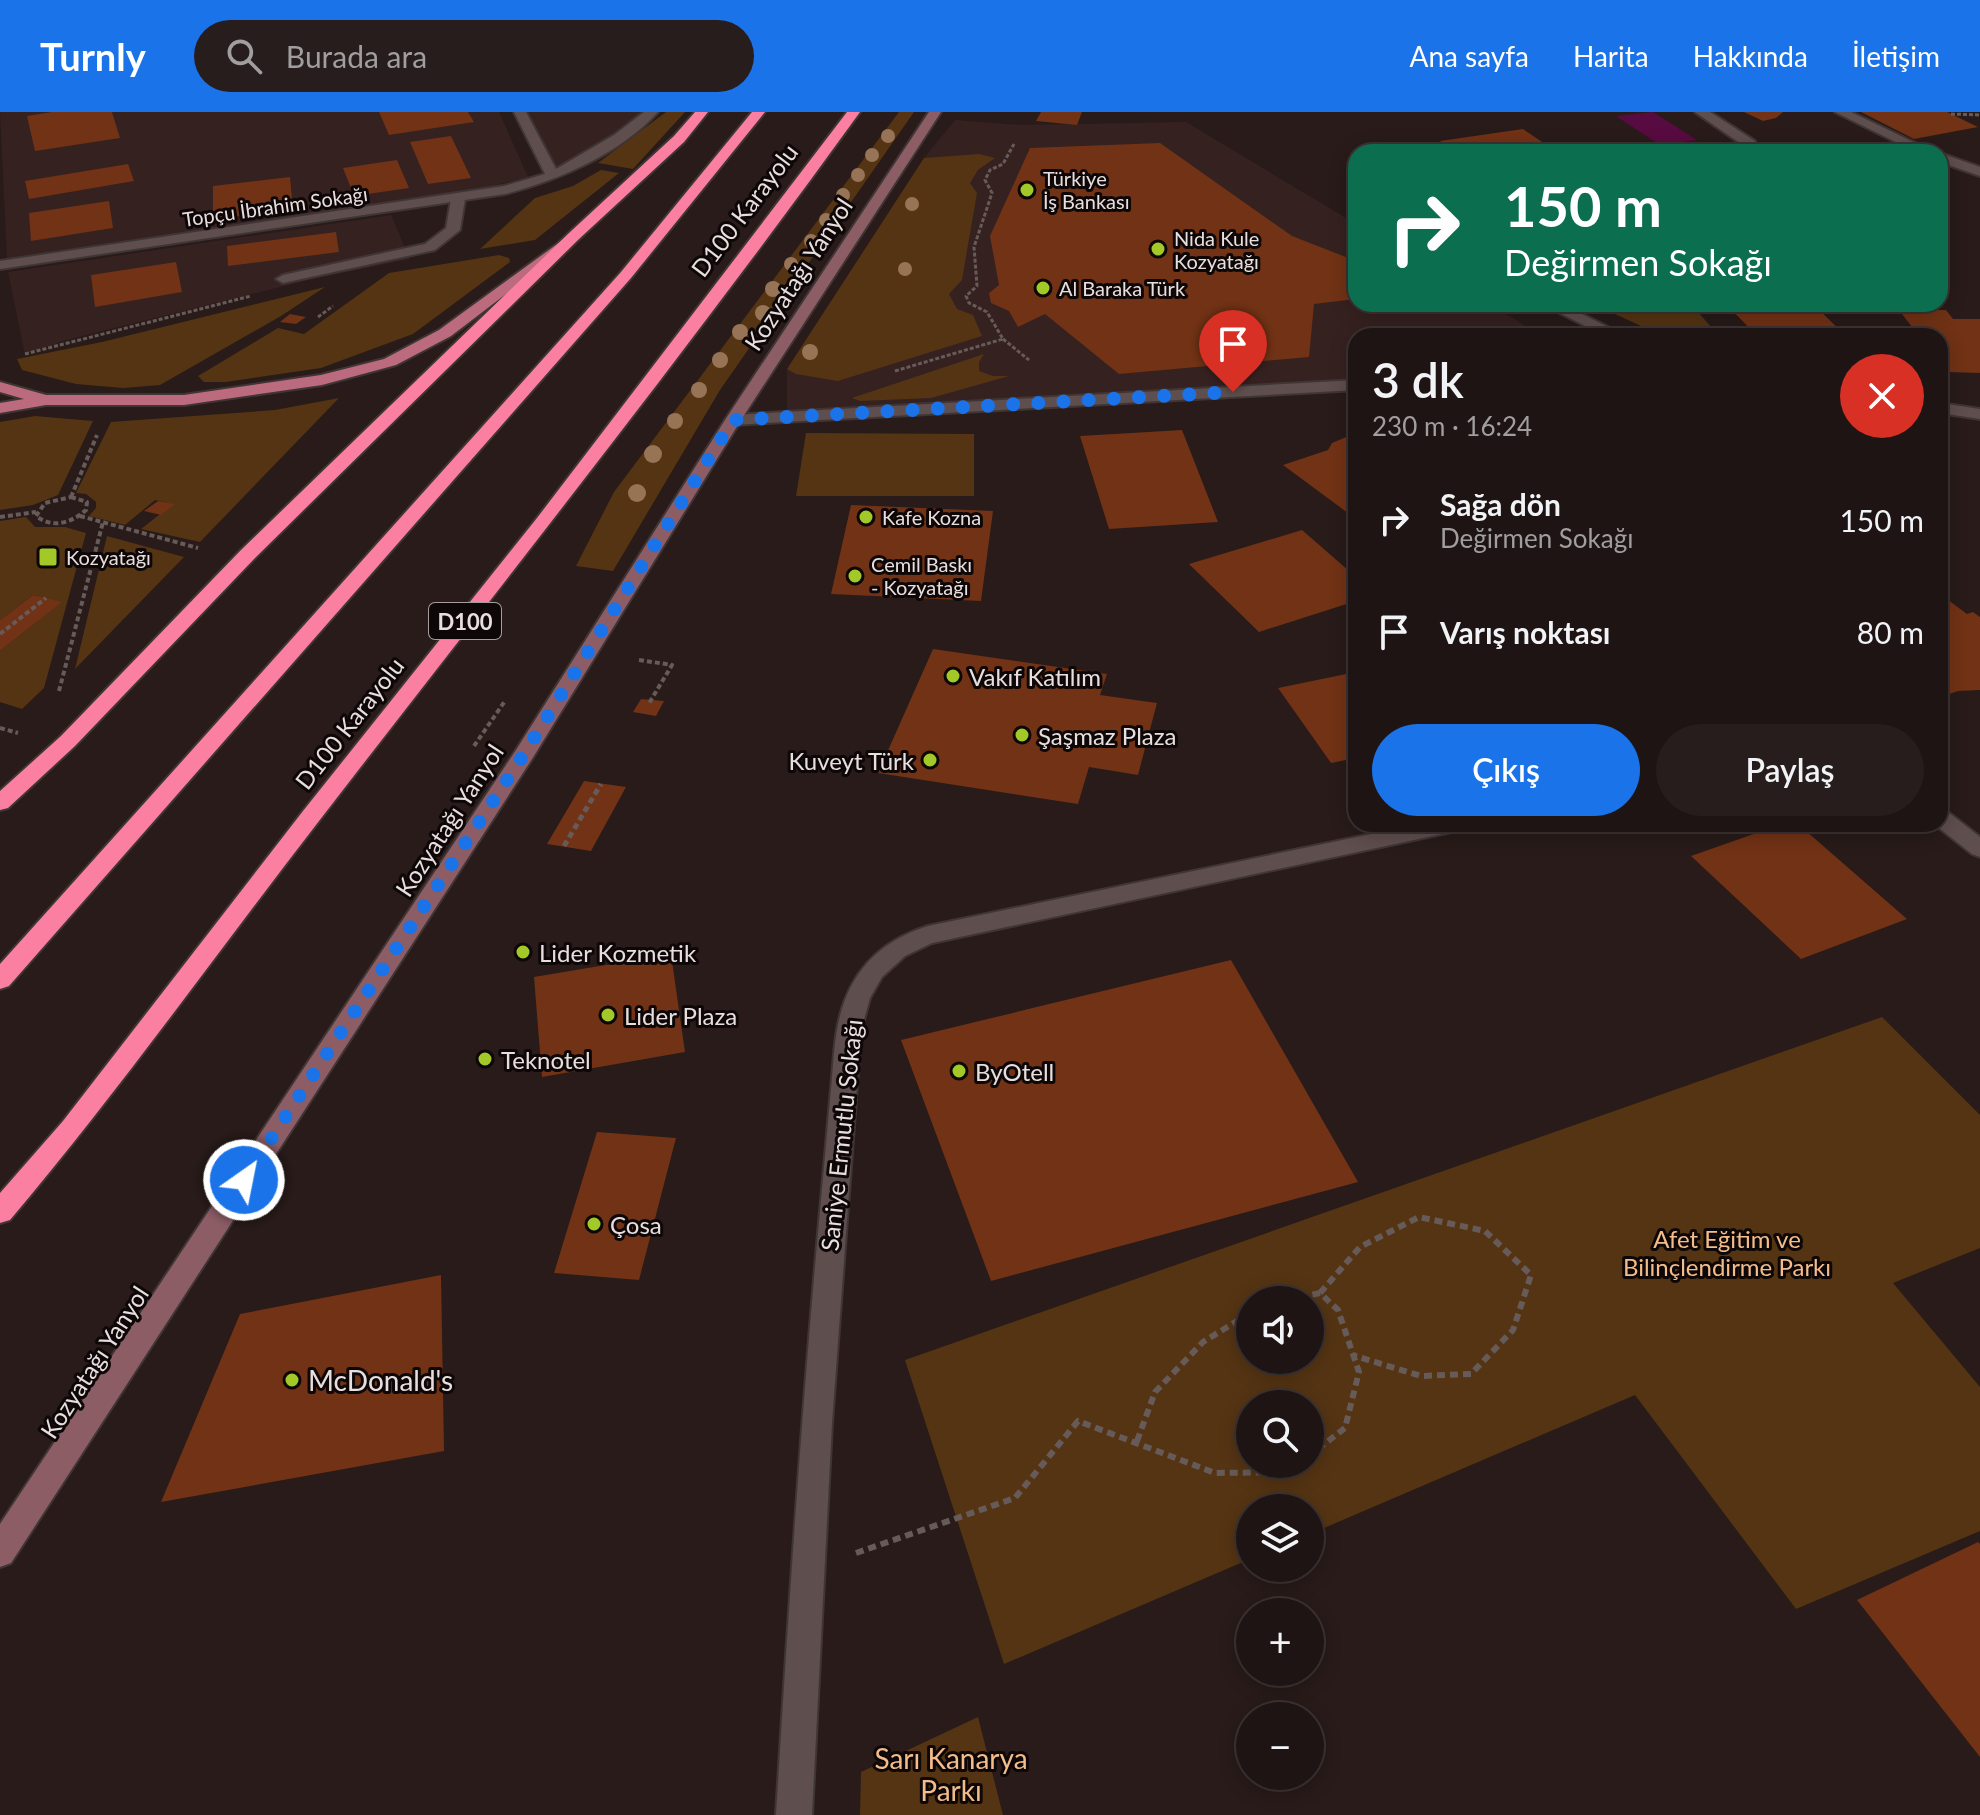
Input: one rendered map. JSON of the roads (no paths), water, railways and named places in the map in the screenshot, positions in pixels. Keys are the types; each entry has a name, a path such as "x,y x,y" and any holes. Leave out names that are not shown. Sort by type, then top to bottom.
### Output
{"highway":[{"path":"0,803 68,741 248,554 574,236 679,139 702,112"},
{"name":"D100 Karayolu","path":"0,980 616,286 759,112"},
{"name":"D100 Karayolu","path":"0,1212 72,1128 311,816 543,522 854,112"},
{"path":"0,1226 72,1128"}],"main road":[{"name":"Kozyatağı Yanyol","path":"0,1552 524,754 733,420 935,112"},
{"path":"0,408 46,400 184,400 322,380 390,362 445,333 574,236"},
{"path":"0,387 46,400"}],"street":[{"path":"520,112 553,176"},
{"name":"Topçu İbrahim Sokağı","path":"0,265 505,190 553,176 619,138 652,112"},
{"path":"1701,112 1750,144"},
{"path":"1841,112 1910,144"},
{"path":"1948,160 1980,172"},
{"path":"283,279 430,247 453,230 458,199"},
{"path":"1567,312 1601,328"},
{"path":"733,420 1348,385"},
{"path":"1948,409 1980,414"},
{"path":"1948,823 1980,849"},
{"name":"Saniye Ermutlu Sokağı","path":"794,1815 824,1298 849,1031 861,986 877,963 899,946 945,930 1417,832"}],"place":[{"name":"Türkiye İş Bankası","path":"1027,190"},
{"name":"Nida Kule Kozyatağı","path":"1158,249"},
{"name":"Al Baraka Türk","path":"1043,288"},
{"name":"Kafe Kozna","path":"866,517"},
{"name":"Kozyatağı","path":"48,557"},
{"name":"Cemil Baskı - Kozyatağı","path":"855,576"},
{"name":"Vakıf Katılım","path":"953,676"},
{"name":"Şaşmaz Plaza","path":"1022,735"},
{"name":"Kuveyt Türk","path":"930,760"},
{"name":"Lider Kozmetik","path":"523,952"},
{"name":"Lider Plaza","path":"608,1015"},
{"name":"Teknotel","path":"485,1059"},
{"name":"ByOtell","path":"959,1071"},
{"name":"Çosa","path":"594,1224"},
{"name":"McDonald's","path":"292,1380"}],"park label":[{"name":"Afet Eğitim ve Bilinçlendirme Parkı","path":"1727,1252"},
{"name":"Sarı Kanarya Parkı","path":"951,1774"}]}
